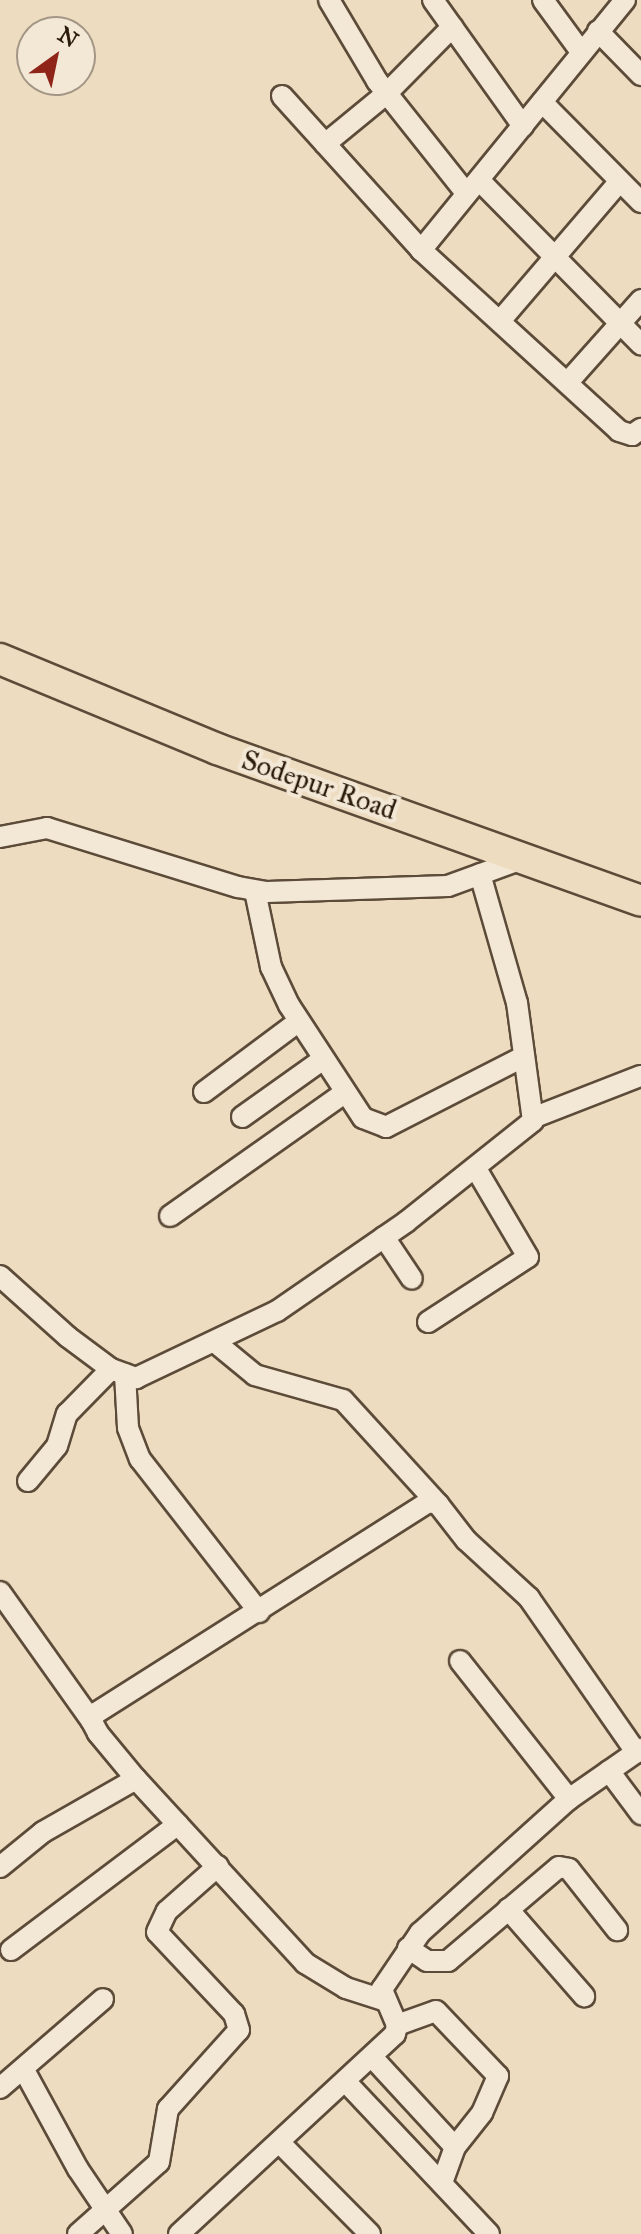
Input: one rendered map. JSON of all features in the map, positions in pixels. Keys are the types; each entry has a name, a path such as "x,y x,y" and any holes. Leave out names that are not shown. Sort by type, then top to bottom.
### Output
{"main road":[{"name":"Sodepur Road","path":"0,659 217,749 641,901"}],"street":[{"path":"329,0 387,93 473,187 555,257 641,344"},
{"path":"433,0 523,126"},
{"path":"543,0 581,52"},
{"path":"421,250 625,0"},
{"path":"325,144 387,93 452,27"},
{"path":"598,31 641,75"},
{"path":"282,96 421,250 619,431 632,435 641,429"},
{"path":"542,102 641,202"},
{"path":"500,321 620,181"},
{"path":"568,382 641,300"},
{"path":"0,837 47,828 255,891 448,886 525,858"},
{"path":"480,874 514,992 535,1117"},
{"path":"255,891 271,967 298,1022 343,1094 363,1118 386,1127 523,1057"},
{"path":"204,1092 298,1022"},
{"path":"242,1117 322,1060"},
{"path":"0,1276 118,1371 136,1378 216,1343 277,1311 384,1237 535,1117 640,1076"},
{"path":"170,1216 343,1094"},
{"path":"428,1322 528,1257 475,1167"},
{"path":"384,1237 412,1279"},
{"path":"179,2234 395,2034 397,2025 384,2000 386,1976 408,1948 569,1799 638,1750 529,1598 466,1540 438,1504 343,1400 255,1375 216,1343"},
{"path":"28,1481 57,1446 73,1405 118,1371"},
{"path":"118,1371 128,1428 140,1459 259,1612"},
{"path":"91,1720 395,1521 429,1502 438,1504"},
{"path":"0,1592 136,1779 313,1970 384,2000"},
{"path":"460,1661 569,1799"},
{"path":"609,1771 641,1814"},
{"path":"0,1867 43,1832 136,1779"},
{"path":"11,1950 178,1824"},
{"path":"78,2234 107,2212 159,2162 168,2109 239,2030 234,2014 157,1932 167,1911 218,1866"},
{"path":"408,1948 427,1961 448,1961 553,1870 569,1869 617,1930"},
{"path":"508,1909 584,1996"},
{"path":"0,2088 103,1999"},
{"path":"397,2025 436,2011 497,2071 497,2085 482,2113 455,2147 442,2183"},
{"path":"372,2057 455,2147"},
{"path":"24,2070 122,2234"},
{"path":"345,2081 489,2234"},
{"path":"280,2143 370,2234"}]}
